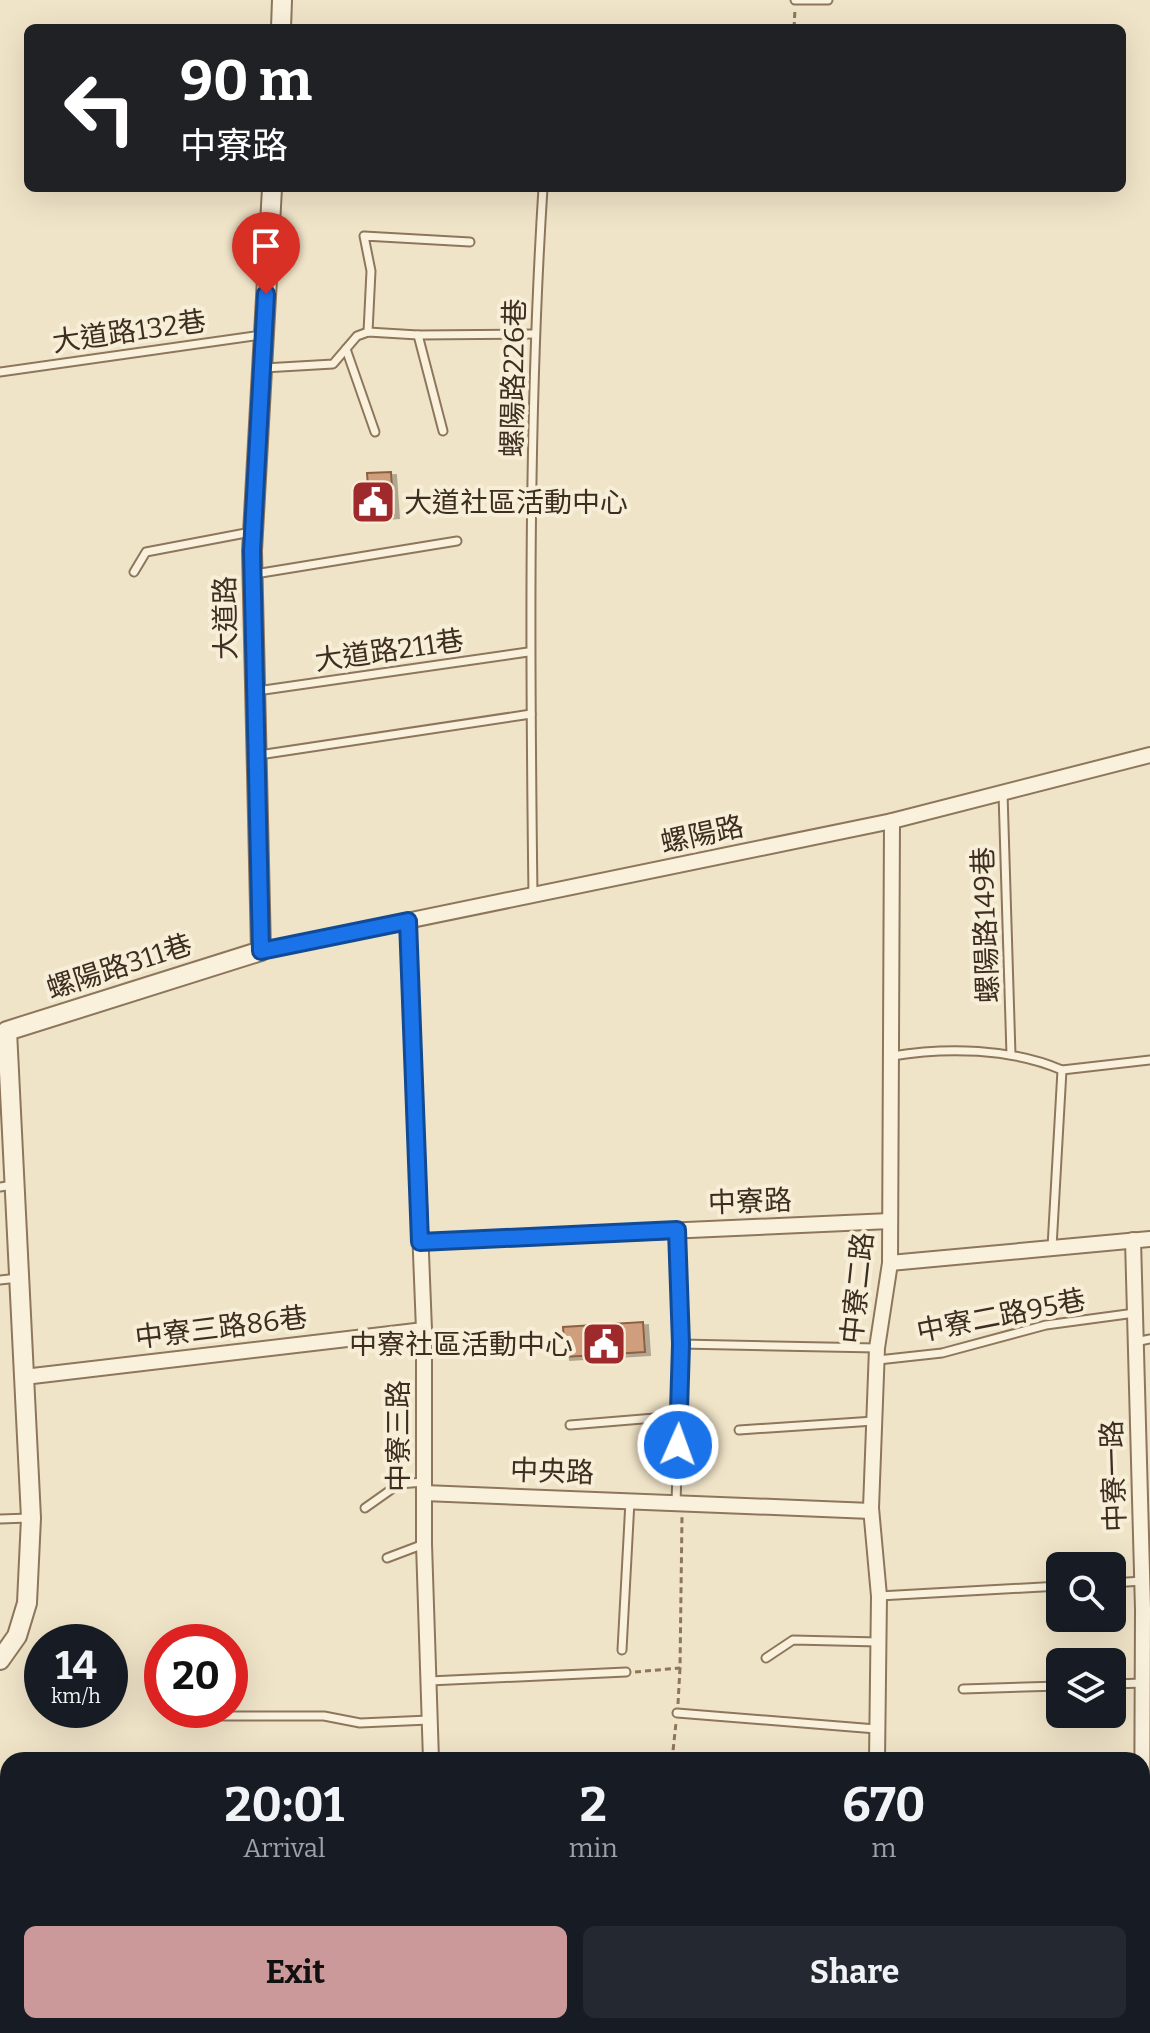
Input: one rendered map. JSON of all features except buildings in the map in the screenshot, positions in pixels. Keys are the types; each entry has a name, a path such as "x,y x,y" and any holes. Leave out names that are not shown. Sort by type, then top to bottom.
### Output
{"street":[{"path":"281,24 282,0"},
{"name":"大道路","path":"261,951 253,532 272,192"},
{"name":"螺陽路","path":"261,951 892,821 1150,755"},
{"name":"中寮二路","path":"878,1752 879,1596 871,1511 876,1354 890,1263 892,821"},
{"name":"中寮三路","path":"408,921 424,1330 424,1544 431,1752"},
{"name":"螺陽路311巷","path":"0,1660 17,1636 27,1603 31,1518 24,1377 9,1279 4,1032 261,951"},
{"name":"中寮路","path":"420,1242 890,1221"},
{"path":"890,1263 1150,1239"},
{"name":"中寮一路","path":"1133,1240 1135,1313 1143,1340 1143,1752"},
{"name":"中寮三路86巷","path":"24,1377 424,1330"},
{"name":"中央路","path":"424,1488 679,1504 871,1511"}],"lane":[{"path":"795,1 828,0"},
{"name":"螺陽路226巷","path":"533,896 528,652 534,334 543,192"},
{"path":"368,332 371,271 364,236 470,242"},
{"path":"262,368 333,364 357,336 368,332 534,334"},
{"name":"大道路132巷","path":"0,372 264,335"},
{"path":"418,335 443,431"},
{"path":"346,349 375,432"},
{"path":"134,572 146,552 253,532"},
{"path":"253,574 457,541"},
{"name":"大道路211巷","path":"255,691 528,652"},
{"path":"256,755 531,714"},
{"name":"螺陽路149巷","path":"1003,793 1011,1055"},
{"path":"890,1057 925,1051 1011,1055 1035,1058 1062,1070 1150,1060"},
{"path":"1052,1247 1062,1070"},
{"path":"677,1230 681,1344 679,1504"},
{"name":"中寮二路95巷","path":"681,1344 876,1354 942,1353 1046,1325 1135,1313"},
{"path":"570,1425 679,1416"},
{"path":"739,1430 874,1421"},
{"path":"365,1508 399,1484 424,1488"},
{"path":"622,1650 630,1499"},
{"path":"0,1519 31,1518"},
{"path":"387,1558 424,1544"},
{"path":"1126,1582 1142,1581"},
{"path":"879,1596 1046,1587"},
{"path":"766,1658 793,1640 879,1642"},
{"path":"427,1681 626,1672"},
{"path":"1126,1684 1144,1683"},
{"path":"963,1689 1046,1686"},
{"path":"677,1713 879,1729"},
{"path":"248,1716 324,1716 360,1723 429,1720"}],"path":[{"path":"794,24 795,1"},
{"path":"626,1672 680,1668 679,1504"}],"place":[{"name":"大道社區活動中心","path":"373,502"},
{"name":"中寮社區活動中心","path":"604,1344"}],"route":[{"path":"266,294 252,551 261,951 408,921 420,1242 677,1230 681,1344 678,1445"}]}
